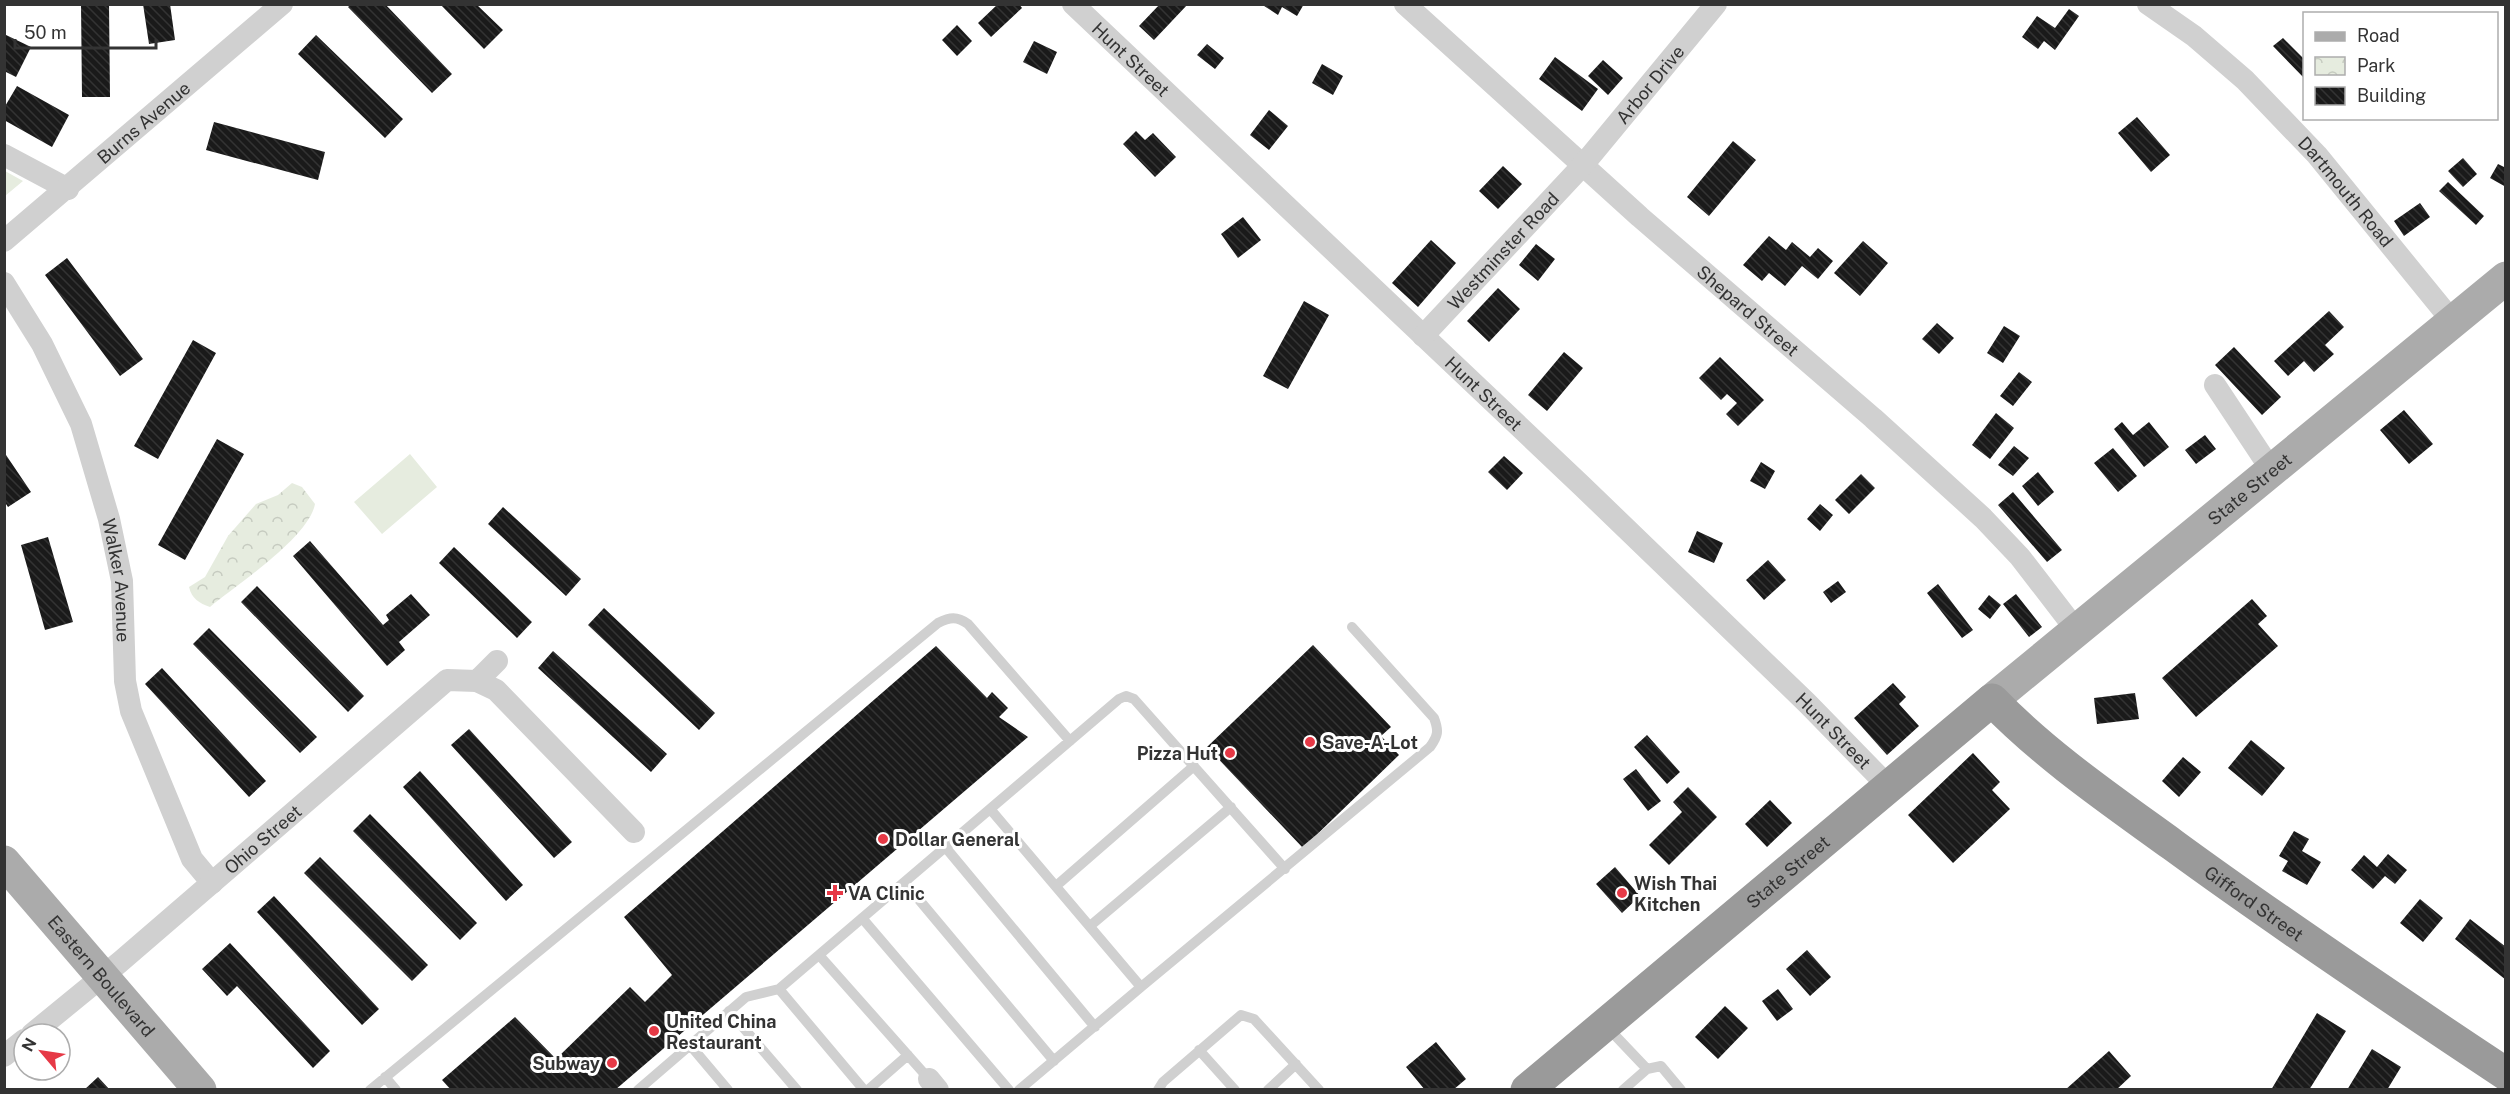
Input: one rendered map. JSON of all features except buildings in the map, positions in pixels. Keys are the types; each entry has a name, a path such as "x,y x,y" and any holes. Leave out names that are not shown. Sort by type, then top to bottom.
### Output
{"highway":[{"name":"State Street","path":"1527,1089 1888,786 2002,710"},
{"name":"Gifford Street","path":"2002,710 2104,795 2190,858 2505,1074"}],"main road":[{"name":"State Street","path":"2002,710 2077,631 2505,278"},
{"name":"Eastern Boulevard","path":"4,862 200,1089"}],"street":[{"name":"Burns Avenue","path":"4,241 68,189 282,4"},
{"name":"Hunt Street","path":"1073,4 1807,703 1888,786"},
{"name":"Shepard Street","path":"1405,4 1583,165 1873,418 1983,518 2020,557 2077,631"},
{"name":"Arbor Drive","path":"1583,165 1716,4"},
{"name":"Dartmouth Road","path":"2148,4 2194,36 2219,58 2317,154 2453,322"},
{"path":"4,155 68,189"},
{"name":"Westminster Road","path":"1423,336 1583,165"},
{"name":"Walker Avenue","path":"4,284 42,344 81,424 110,519 122,581 125,681 131,711 192,859 212,883"},
{"path":"2215,385 2272,471"},
{"path":"497,661 477,681 496,690 634,832"},
{"name":"Ohio Street","path":"46,1022 447,680 477,681"}],"lane":[{"path":"370,1089 938,623 949,618 960,618 968,624 1070,741"},
{"path":"1019,1089 1430,747 1437,738 1438,729 1434,718 1352,627"},
{"path":"642,1088 746,997 779,989 946,849 1119,699 1126,696 1134,699 1285,868"},
{"path":"1056,886 1194,766"},
{"path":"1090,926 1231,807"},
{"path":"991,810 1141,987"},
{"path":"946,849 1095,1027"},
{"path":"905,883 1054,1061"},
{"path":"862,918 1009,1089"},
{"path":"819,955 934,1084"},
{"path":"779,989 866,1089 908,1055"},
{"path":"729,1011 797,1089"},
{"path":"1158,1089 1163,1082 1241,1015 1247,1015 1319,1089"},
{"path":"1605,1024 1647,1069"},
{"path":"690,1045 728,1089"},
{"path":"1199,1050 1230,1088"},
{"path":"1268,1089 1296,1064"},
{"path":"1623,1089 1647,1069 1661,1066 1681,1089"},
{"path":"385,1077 396,1089"}],"green space":[{"path":"5,171 23,181 5,196"},
{"path":"410,454 437,487 382,534 354,502"},
{"path":"292,483 302,487 315,504 310,517 300,531 271,559 210,607 196,600 189,587 205,577 228,536 256,504 278,495"}],"place":[{"name":"Save-A-Lot","path":"1310,742"},
{"name":"Pizza Hut","path":"1230,753"},
{"name":"Dollar General","path":"883,839"},
{"name":"VA Clinic","path":"835,893"},
{"name":"Wish Thai Kitchen","path":"1622,893"},
{"name":"United China Restaurant","path":"654,1031"},
{"name":"Subway","path":"612,1063"}]}
